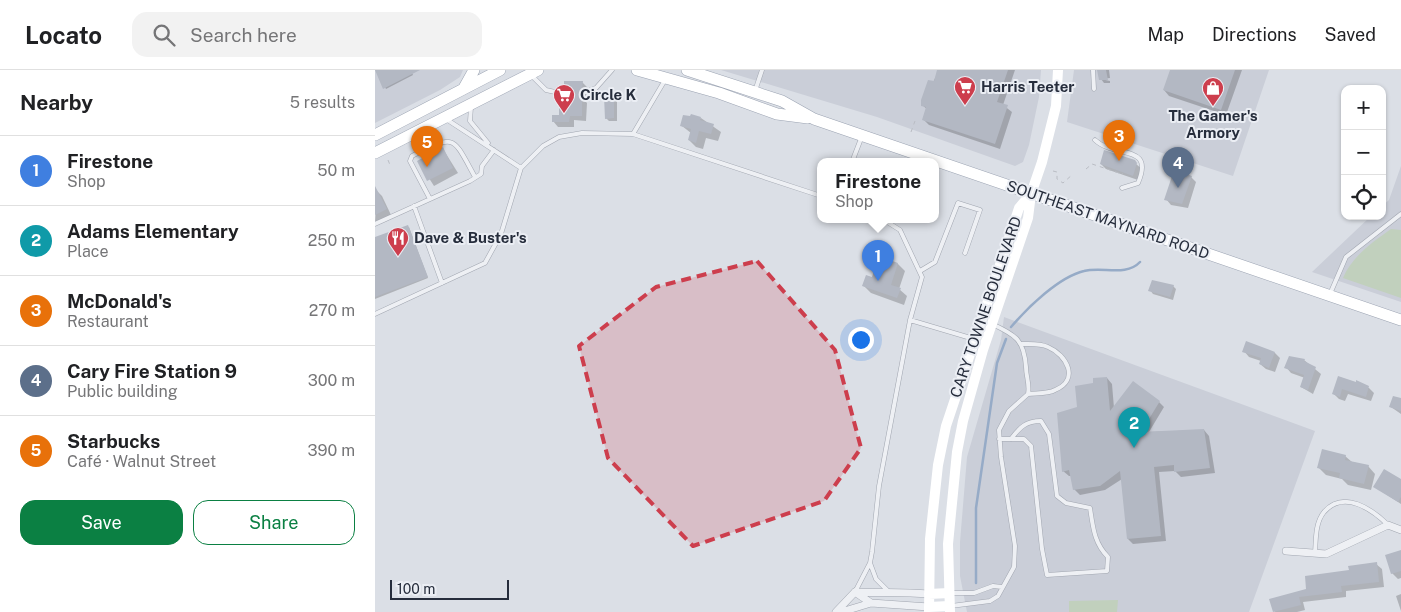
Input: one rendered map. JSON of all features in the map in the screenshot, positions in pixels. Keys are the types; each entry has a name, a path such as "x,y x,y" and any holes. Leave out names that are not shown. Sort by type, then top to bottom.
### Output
{"main road":[{"path":"463,88 474,70"},
{"path":"375,135 500,70"},
{"name":"SOUTHEAST MAYNARD ROAD","path":"637,70 719,93 777,114 814,119 928,158"},
{"name":"SOUTHEAST MAYNARD ROAD","path":"687,70 782,101 814,119"},
{"path":"1031,194 1042,162 1056,106 1058,70"},
{"path":"375,153 535,72"},
{"name":"SOUTHEAST MAYNARD ROAD","path":"939,162 1401,320"},
{"name":"CARY TOWNE BOULEVARD","path":"949,609 948,544 957,452 965,412 992,324 1028,218 1031,194"},
{"name":"CARY TOWNE BOULEVARD","path":"929,610 930,539 938,465 946,426 1019,208 1031,194"},
{"path":"929,594 949,593"},
{"path":"929,610 949,609"}],"street":[{"path":"1286,551 1326,554 1388,525 1401,530"},
{"path":"836,612 855,592 881,593 888,591 929,594"},
{"path":"855,592 871,603"},
{"path":"841,612 871,603 929,610"}],"lane":[{"path":"582,93 596,88 612,70"},
{"path":"755,91 762,70"},
{"path":"1093,70 1093,89"},
{"path":"535,72 546,90 564,94"},
{"path":"633,134 666,77"},
{"path":"472,103 469,121 494,150"},
{"path":"443,117 521,168"},
{"path":"375,314 485,263 501,234 521,168 543,146 559,136 582,133 633,134 817,195"},
{"path":"853,158 862,135"},
{"path":"1095,140 1100,145 1139,158 1143,163 1143,170 1138,183 1122,188"},
{"path":"430,199 410,161 412,156 442,141 453,142 458,146 475,177"},
{"path":"375,224 481,174 482,166 494,150"},
{"path":"920,271 931,266 937,259 958,203 980,210 965,253"},
{"path":"414,206 442,283"},
{"path":"1330,296 1346,257 1401,214"},
{"path":"855,592 870,563 879,486 910,320 922,278 900,230 889,223"},
{"path":"910,320 974,340"},
{"path":"992,324 1015,338 1021,344 1026,355 1026,368 1030,385 1028,394"},
{"path":"949,609 990,601 998,596 1014,567 1015,546 999,430 1009,411 1028,394 1055,391 1068,378 1068,364 1063,355 1047,346 1021,344"},
{"path":"999,439 1011,439 1024,439 1031,446 1042,548 1047,575 1107,571 1108,557 1100,549 1094,536 1090,508 1066,503 1057,496 1049,434 1041,421 1032,421 1020,426 1011,439"},
{"path":"1315,553 1319,523 1324,513 1335,505 1347,502 1364,506 1388,525"},
{"path":"870,563 879,583 888,591"},
{"path":"949,593 974,593 993,586 1002,586"}],"path":[{"path":"911,132 915,121"},
{"path":"388,160 390,165"},
{"path":"1086,169 1092,164 1122,174 1123,172"},
{"path":"1053,171 1057,172 1057,179 1063,183 1073,174"}],"highlighted area":[{"path":"757,261 835,350 861,448 824,501 693,546 608,458 579,346 656,287"}],"shaded area":[{"path":"375,70 463,70 460,77 440,90 375,123"},
{"path":"721,70 1041,70 1039,97 1029,145 1023,162 1015,166 877,117"},
{"path":"1074,70 1269,70 1233,176 1067,122"},
{"path":"1401,166 1401,302 1312,272 1367,220 1386,220 1386,203 1389,200"},
{"path":"1004,317 1315,431 1249,612 967,612 960,576 960,542 967,457 1001,340"}],"green space":[{"path":"1391,229 1401,230 1401,298 1343,278 1357,256"},
{"path":"1118,600 1117,612 1069,612 1069,601"}],"building":[{"path":"375,70 420,70 383,89"},
{"name":"Harris Teeter","path":"937,70 1008,70 997,102 1008,105 995,144 922,120 926,107 921,106 921,100 928,80 934,81"},
{"path":"1097,70 1106,70 1108,80 1099,80"},
{"path":"1170,70 1235,70 1221,110 1163,90"},
{"path":"564,81 583,81 582,89 578,93 582,97 582,116 570,116 569,122 552,122 552,115 559,115 559,108 563,108 564,98 567,95 564,90"},
{"path":"604,96 614,96 614,118 605,119"},
{"path":"691,114 701,117 700,120 714,124 711,134 699,131 696,143 688,140 691,129 680,126 683,115 690,116"},
{"path":"443,147 453,168 427,181 417,161"},
{"path":"1104,150 1135,160 1137,163 1133,176 1100,164"},
{"path":"1174,170 1192,176 1182,204 1164,200"},
{"path":"375,186 387,209 375,215"},
{"name":"Dave & Buster's","path":"408,225 428,277 375,297 375,237"},
{"path":"879,256 898,263 891,285 901,288 897,298 862,286 866,275 872,277"},
{"path":"1152,280 1174,285 1170,297 1148,291"},
{"path":"1246,341 1275,352 1269,368 1259,364 1261,358 1242,352"},
{"path":"1289,356 1305,359 1304,361 1316,367 1308,390 1300,387 1304,375 1284,368"},
{"path":"1338,376 1356,382 1356,380 1369,386 1366,397 1342,389 1340,397 1332,394"},
{"path":"1107,377 1110,411 1133,381 1160,401 1141,432 1204,429 1210,468 1174,472 1174,465 1154,467 1161,536 1127,539 1120,471 1100,486 1073,490 1069,470 1062,472 1057,413 1077,407 1075,386 1093,383 1093,378"},
{"path":"1393,396 1401,398 1401,411 1389,407"},
{"path":"1322,449 1346,455 1345,460 1369,465 1364,484 1339,478 1340,473 1317,468"},
{"path":"1384,469 1401,479 1401,497 1398,502 1373,487"},
{"path":"1401,550 1401,571 1391,574 1385,555"},
{"path":"1377,562 1379,582 1341,586 1342,592 1299,597 1301,605 1273,612 1269,599 1306,589 1305,576 1349,570 1348,566"}],"waterway":[{"path":"1011,327 1026,311 1064,279 1084,271 1128,269 1140,262"},
{"path":"976,583 976,508 997,363 1006,339"}],"place":[{"name":"Harris Teeter","path":"965,106"},
{"name":"The Gamer's Armory","path":"1213,107"},
{"name":"Circle K","path":"564,114"},
{"name":"McDonald's","path":"1119,161"},
{"name":"Starbucks","path":"427,167"},
{"name":"Cary Fire Station 9","path":"1178,188"},
{"name":"Dave & Buster's","path":"398,257"},
{"name":"Firestone","path":"878,281"},
{"name":"Adams Elementary","path":"1134,448"}]}
